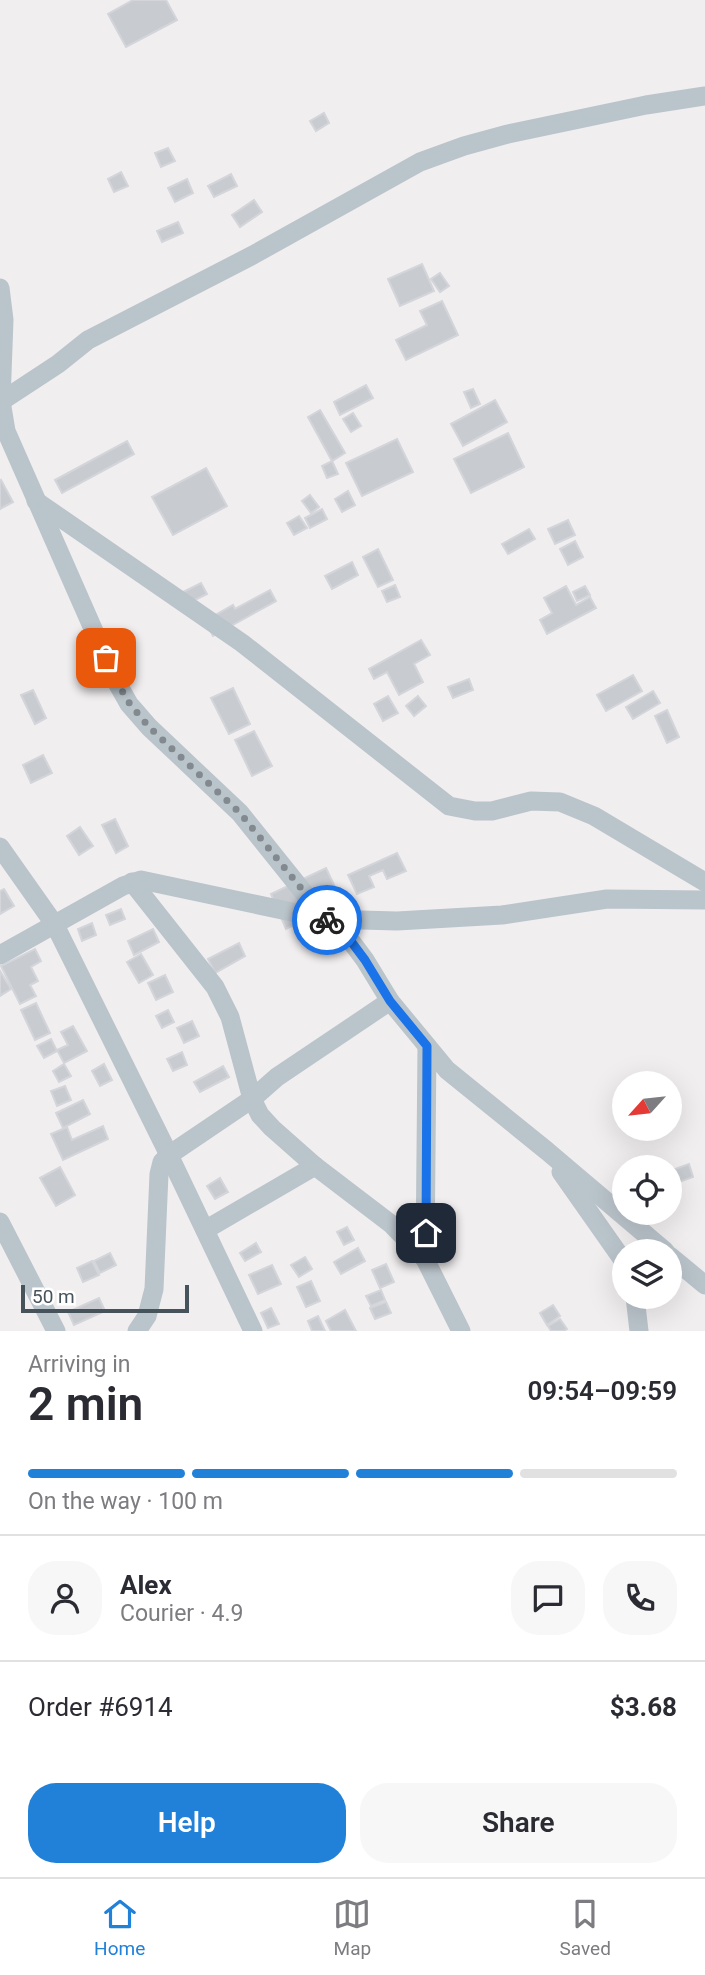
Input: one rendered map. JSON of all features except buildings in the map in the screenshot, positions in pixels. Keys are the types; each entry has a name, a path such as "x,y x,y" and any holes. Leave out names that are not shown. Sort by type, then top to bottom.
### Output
{"street":[{"path":"1,402 58,364 88,340 253,256 420,162 508,134 646,105 705,96"},
{"path":"0,288 4,320 1,402 6,431 116,681 130,704 149,727 240,813 325,919 347,936 390,1001 447,1070 651,1239"},
{"path":"36,501 242,643 449,806 492,811 531,801 560,802 594,816 705,882"},
{"path":"0,847 55,925 253,1331"},
{"path":"0,955 132,882 141,880 325,919 397,921 502,915 607,899 705,900"},
{"path":"132,882 224,1001 252,1099 260,1115 315,1166 391,1224 425,1259 461,1331"},
{"path":"137,1331 152,1304 159,1174 162,1162 252,1099 277,1077 390,1001"},
{"path":"425,1259 427,1046"},
{"path":"547,1152 612,1244"},
{"path":"205,1230 315,1166"},
{"path":"0,1222 56,1331"},
{"path":"682,1266 705,1285"},
{"path":"636,1309 639,1331"}],"way so far":[{"path":"106,658 130,704 149,727 240,813 327,920"}],"route":[{"path":"327,920 347,936 390,1001 427,1046 426,1233"}]}
